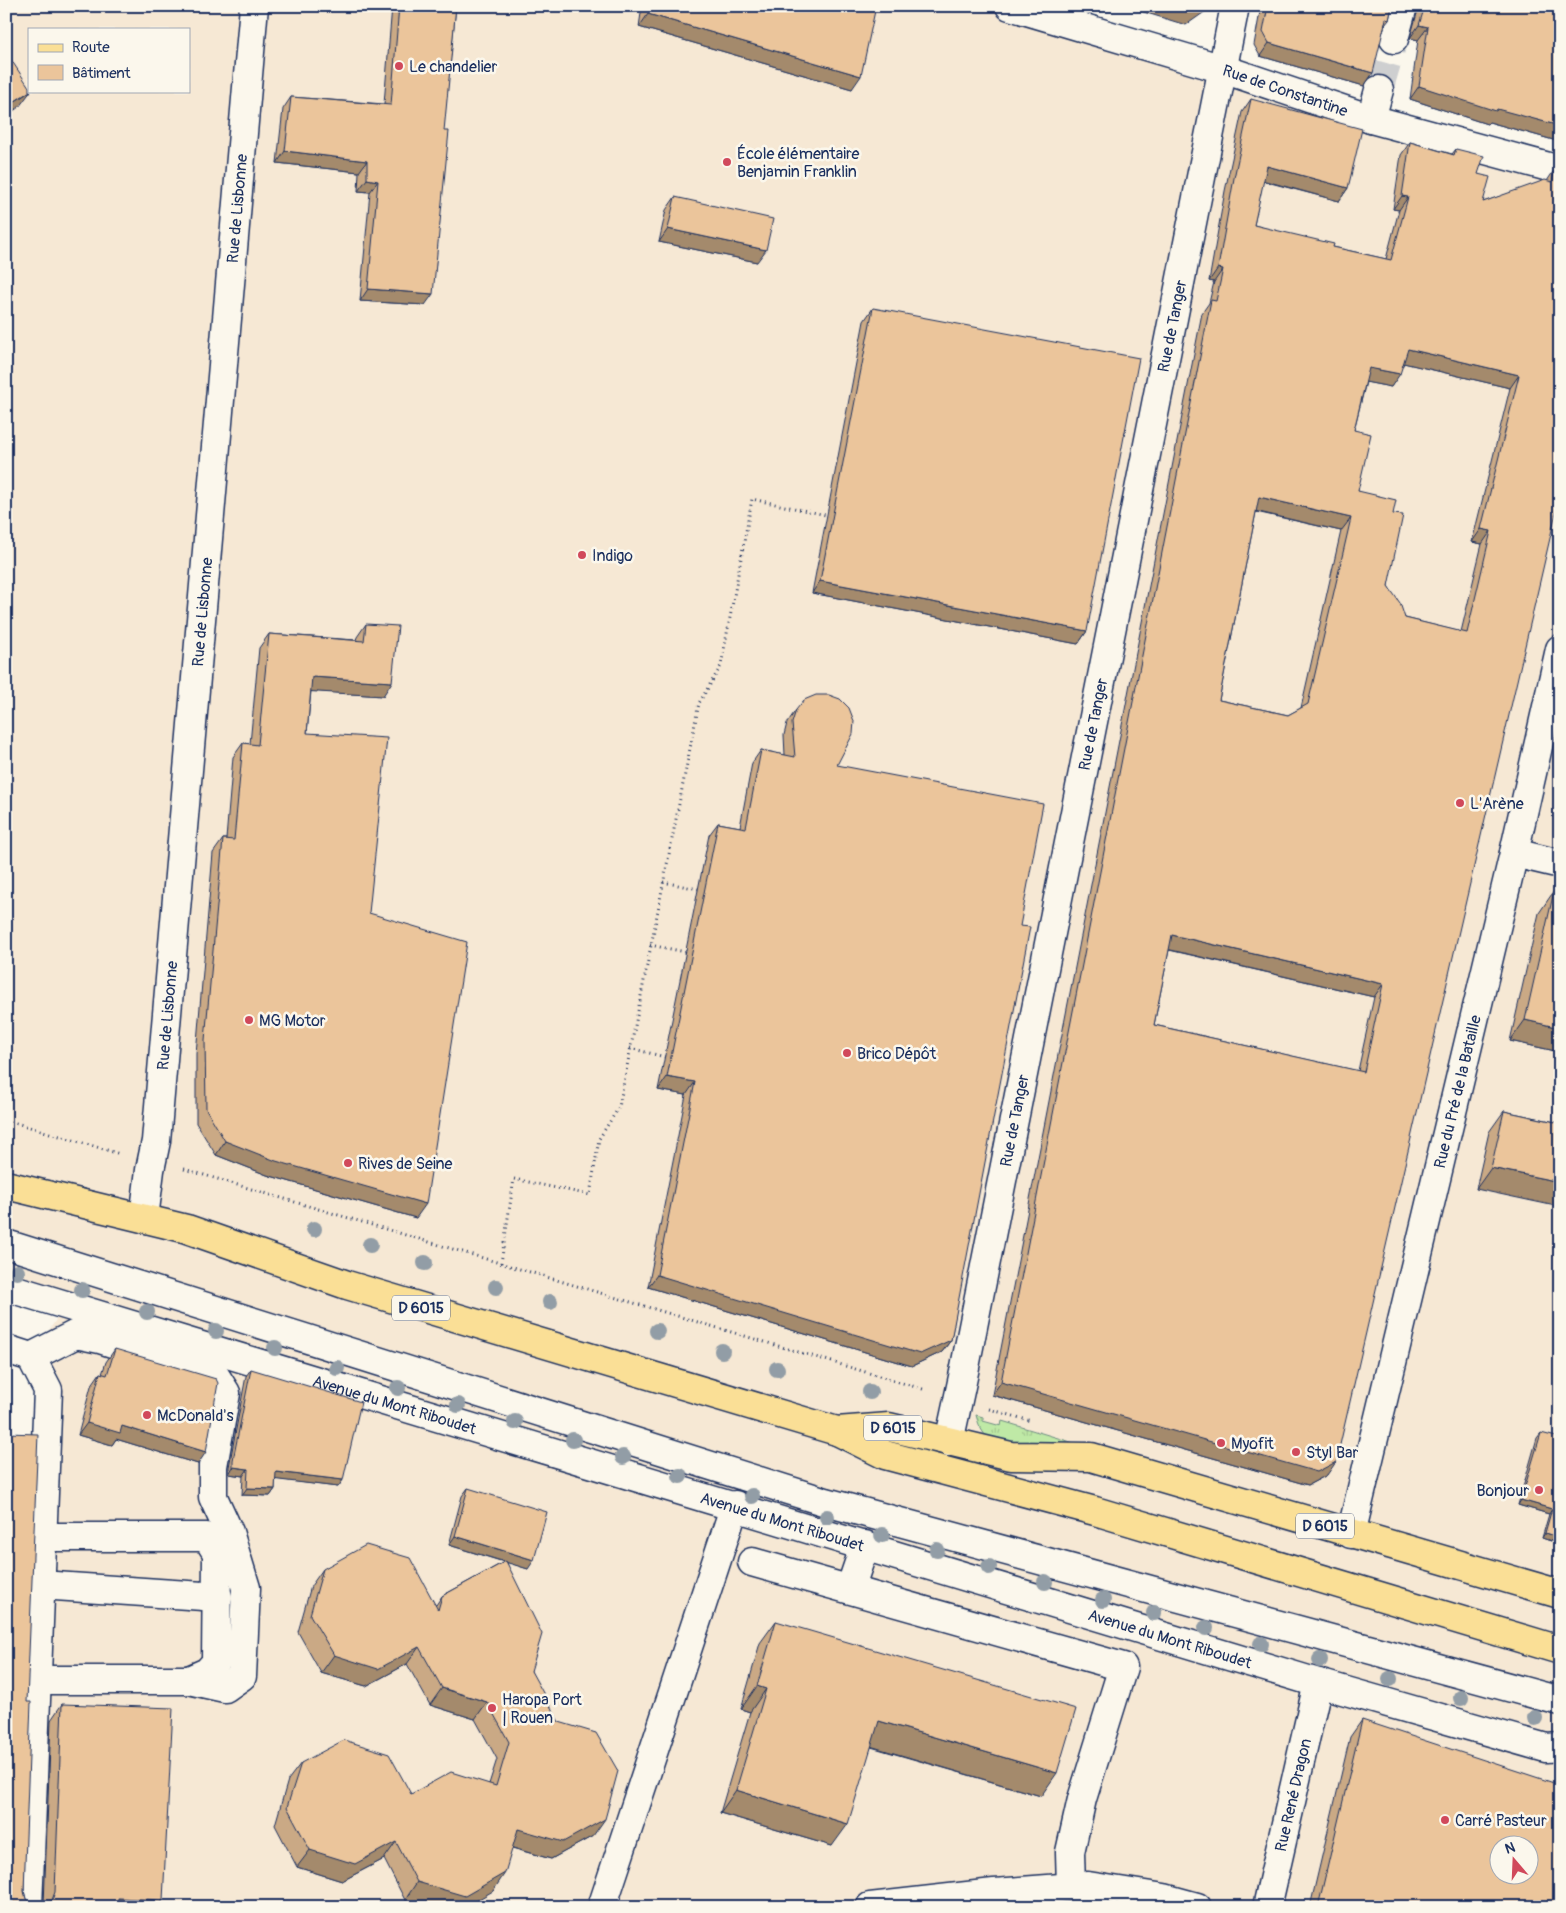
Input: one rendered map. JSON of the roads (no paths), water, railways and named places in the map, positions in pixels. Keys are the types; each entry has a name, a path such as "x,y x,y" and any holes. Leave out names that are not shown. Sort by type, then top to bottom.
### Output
{"main road":[{"name":"D 6015","path":"6,1186 144,1218 205,1235 347,1286 837,1431 885,1455 1095,1511 1560,1650"},
{"name":"D 6015","path":"837,1431 889,1427 1011,1456 1091,1457 1560,1594"}],"street":[{"name":"Rue de Lisbonne","path":"144,1218 158,1111 254,6"},
{"name":"Rue de Constantine","path":"1010,6 1224,69 1371,119 1560,170"},
{"name":"Rue de Tanger","path":"949,1442 1224,69 1235,6"},
{"path":"1394,39 1403,6"},
{"path":"1371,119 1379,90"},
{"name":"Rue du Pré de la Bataille","path":"1351,1534 1514,853 1560,649"},
{"path":"1514,853 1560,864"},
{"path":"6,1244 826,1502 1560,1701"},
{"name":"Avenue du Mont Riboudet","path":"6,1287 1318,1682 1555,1750"},
{"path":"28,1907 36,1680 48,1390 18,1353 76,1334 100,1339 216,1376 226,1393 213,1466 213,1497 229,1532 246,1588 242,1676 225,1688 189,1680 36,1680"},
{"path":"602,1907 734,1506"},
{"path":"42,1537 207,1537 217,1553 216,1662 207,1672 189,1680"},
{"path":"850,1590 865,1545"},
{"path":"752,1562 1123,1667 1082,1799 1070,1852 1071,1887"},
{"path":"40,1586 218,1597"},
{"name":"Rue René Dragon","path":"1268,1907 1318,1682"},
{"path":"870,1907 994,1893 1088,1886 1164,1898 1197,1907"}],"tunnel":[{"path":"1379,90 1394,39"}],"place":[{"name":"Le chandelier","path":"399,66"},
{"name":"École élémentaire Benjamin Franklin","path":"727,162"},
{"name":"Indigo","path":"582,555"},
{"name":"L'Arène","path":"1460,803"},
{"name":"MG Motor","path":"249,1020"},
{"name":"Brico Dépôt","path":"847,1053"},
{"name":"Rives de Seine","path":"348,1163"},
{"name":"McDonald's","path":"147,1415"},
{"name":"Myofit","path":"1221,1443"},
{"name":"Styl Bar","path":"1296,1452"},
{"name":"Bonjour","path":"1539,1490"},
{"name":"Haropa Port | Rouen","path":"492,1708"},
{"name":"Carré Pasteur","path":"1445,1820"}]}
